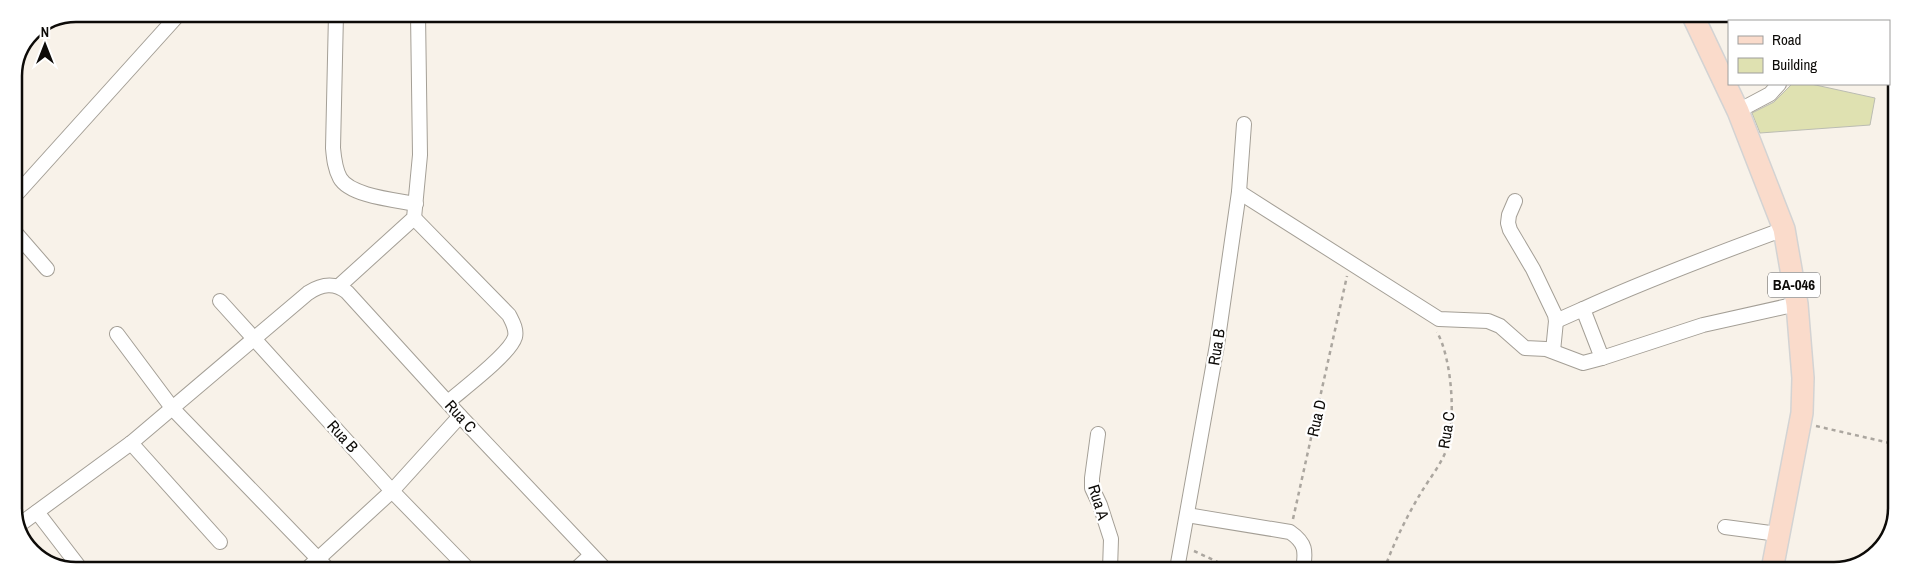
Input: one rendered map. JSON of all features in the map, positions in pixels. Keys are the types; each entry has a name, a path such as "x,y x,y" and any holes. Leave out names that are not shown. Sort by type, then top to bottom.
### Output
{"main road":[{"name":"BA-046","path":"1696,22 1738,111 1784,229 1797,304 1803,378 1802,413 1773,562"}],"street":[{"path":"22,188 172,22"},
{"path":"336,22 333,148 334,164 340,180 353,191 416,204"},
{"path":"24,521 131,443 308,293 327,285 339,286 414,218 420,155 418,22"},
{"path":"1738,111 1770,94 1778,85"},
{"name":"Rua B","path":"1178,562 1217,345 1239,192 1244,124"},
{"path":"1239,192 1439,319 1488,321 1500,326 1522,347 1553,350 1583,363 1704,325 1797,304"},
{"path":"1515,201 1508,223 1510,230 1534,269 1556,321 1553,350"},
{"path":"414,218 509,315 515,326 515,336 507,350 448,402"},
{"path":"1556,321 1640,283 1784,229"},
{"path":"22,241 47,269"},
{"name":"Rua C","path":"339,286 347,292 460,416 598,562"},
{"name":"Rua B","path":"220,301 392,491 462,562"},
{"path":"1583,309 1602,358"},
{"path":"117,334 173,409 315,562"},
{"path":"321,562 392,491 460,416"},
{"name":"Rua A","path":"1098,434 1092,488 1100,505 1110,540 1110,562"},
{"path":"131,443 220,542"},
{"path":"37,512 75,562"},
{"path":"1187,515 1290,532 1304,546 1304,562"},
{"path":"1725,527 1778,534"},
{"path":"584,562 592,555"}],"path":[{"name":"Rua D","path":"1290,532 1350,262"},
{"name":"Rua C","path":"1387,562 1417,500 1446,449 1451,422 1450,374 1442,340 1426,311"},
{"path":"1802,413 1811,414 1810,425 1888,443"},
{"path":"1182,545 1218,562"}],"building":[{"path":"1791,85 1816,85 1875,98 1870,125 1760,133 1752,113 1774,102"}]}
